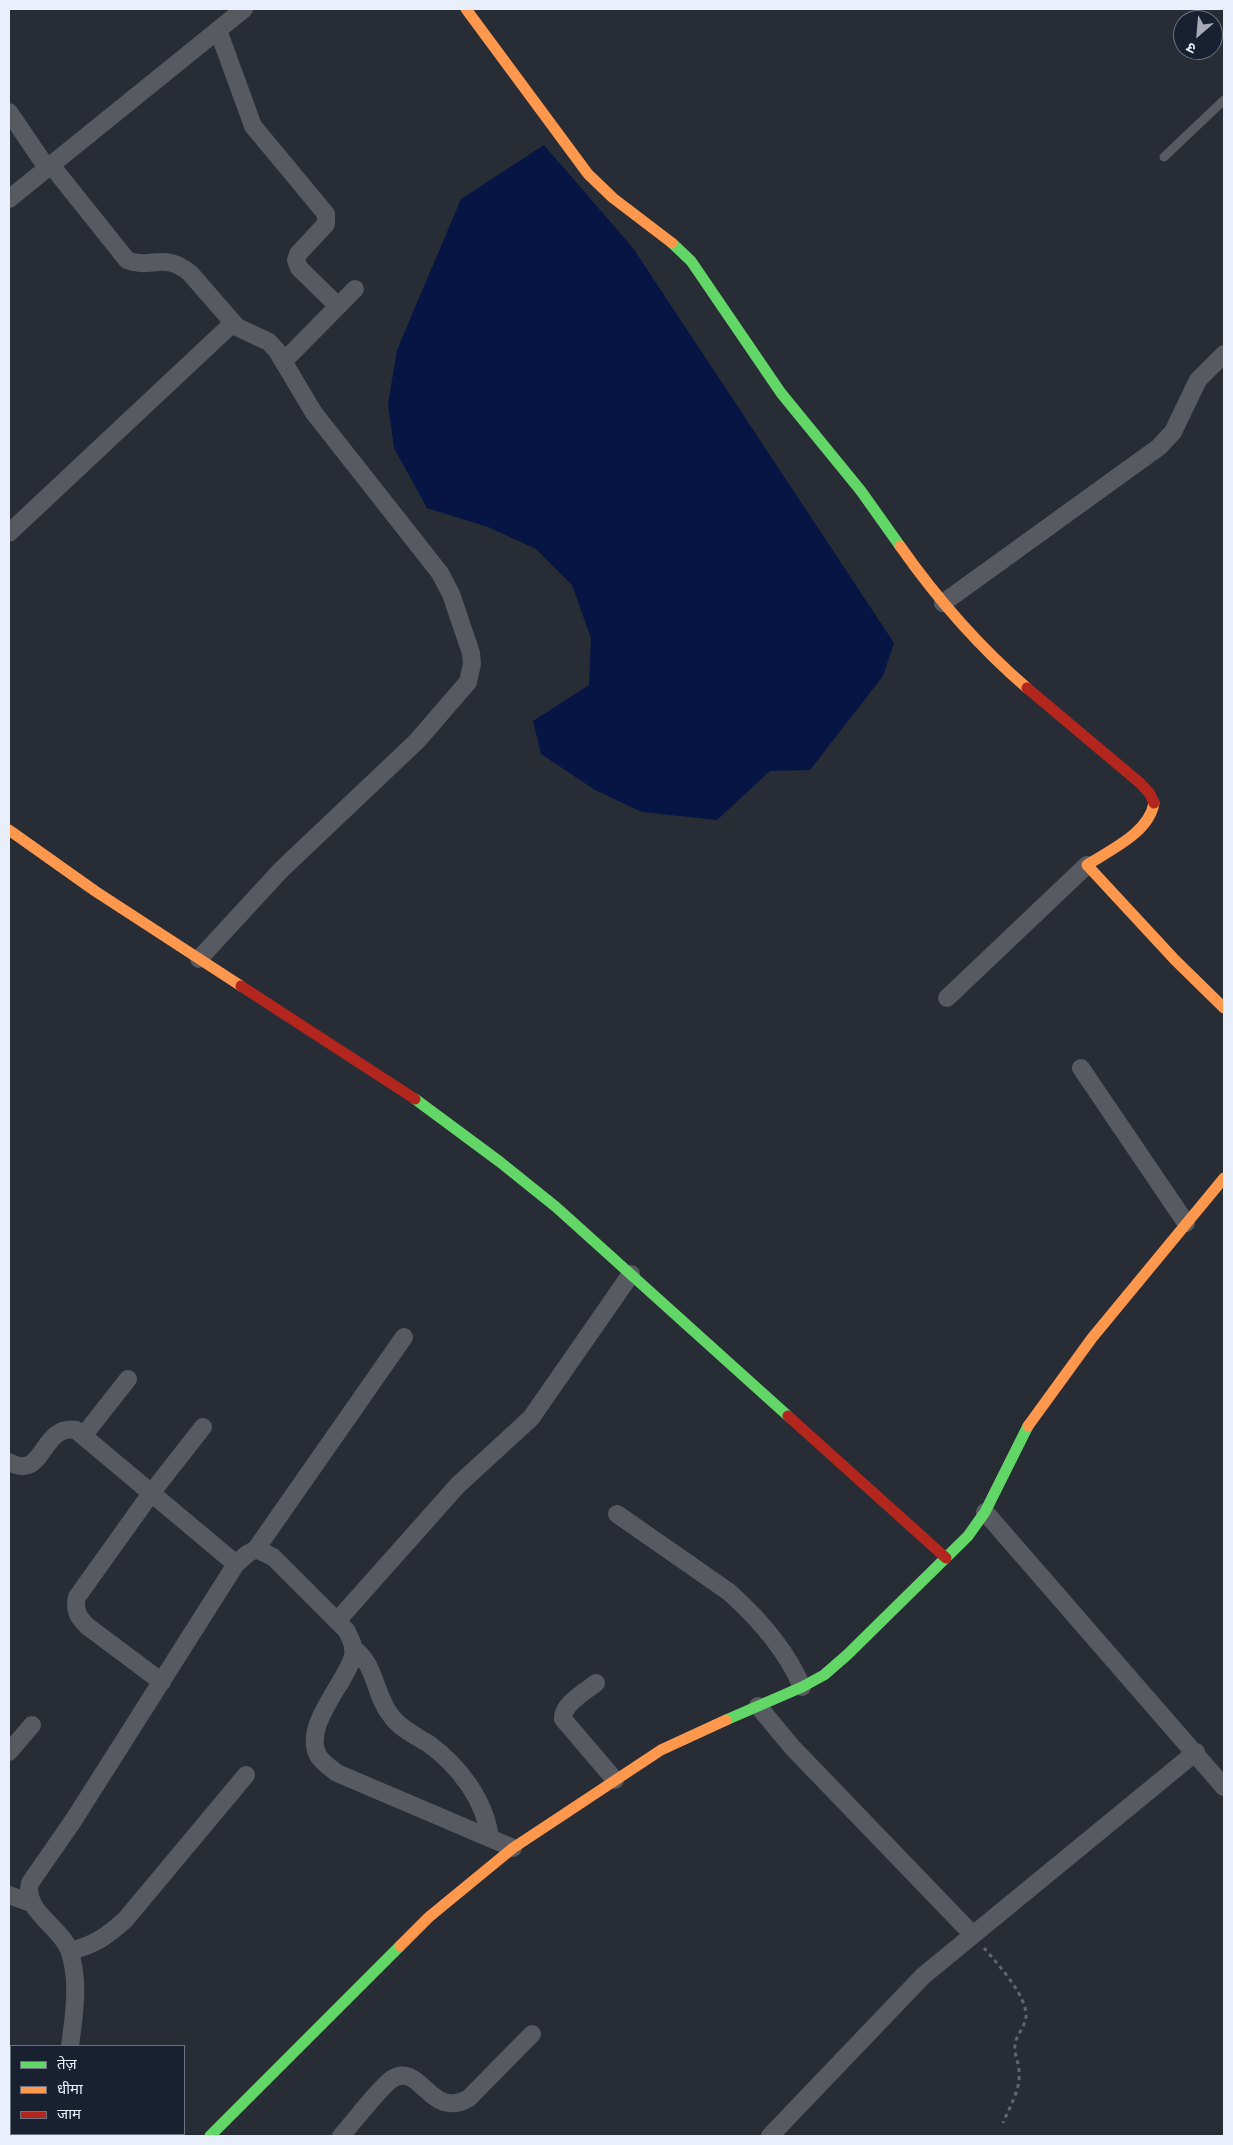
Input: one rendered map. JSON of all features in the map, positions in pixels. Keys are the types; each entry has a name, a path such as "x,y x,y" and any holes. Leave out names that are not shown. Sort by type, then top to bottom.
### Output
{"street":[{"path":"9,199 244,9"},
{"path":"466,9 588,174 613,198 670,241 691,261 781,393 861,491 943,603 984,649 1140,783 1154,801 1153,811 1139,830 1088,865 948,998"},
{"path":"218,30 253,126 326,214 326,224 298,254 296,260 299,268 338,306"},
{"path":"9,112 49,167 127,260 134,263 169,261 182,266 233,323 240,329 269,342 284,361 314,413 431,561 446,584 470,653 471,673 462,691 417,741 281,870 199,959"},
{"path":"284,361 355,289"},
{"path":"9,534 233,323"},
{"path":"943,603 1163,443 1173,432 1193,387 1224,354"},
{"path":"9,830 95,891 450,1124 556,1207 946,1558"},
{"path":"1088,865 1175,960 1224,1008"},
{"path":"1081,1068 1186,1223"},
{"path":"210,2136 429,1916 513,1848 661,1750 706,1728 802,1687 824,1675 847,1655 968,1536 985,1512 1025,1430 1092,1338 1224,1178"},
{"path":"337,1621 453,1490 532,1418 631,1274"},
{"path":"70,2045 75,2010 74,1978 70,1951 64,1939 31,1903 27,1893 30,1883 73,1821 236,1564 256,1549 404,1337"},
{"path":"84,1435 128,1379"},
{"path":"162,1682 87,1626 78,1617 75,1606 77,1597 152,1492 203,1427"},
{"path":"9,1462 18,1466 27,1466 36,1460 58,1431 66,1428 76,1430 236,1564"},
{"path":"985,1512 1196,1752 1224,1787"},
{"path":"617,1514 722,1587 746,1606 789,1660 802,1687"},
{"path":"256,1549 273,1557 337,1621 352,1640 352,1658 328,1702 316,1735 316,1748 320,1757 337,1772 513,1848"},
{"path":"353,1648 367,1661 391,1717 400,1726 441,1754 470,1786 487,1818 490,1838"},
{"path":"596,1683 566,1708 562,1713 562,1719 616,1780"},
{"path":"758,1706 792,1748 973,1935"},
{"path":"9,1752 32,1725"},
{"path":"770,2136 923,1976 1196,1752"},
{"path":"70,1951 88,1947 107,1937 125,1920 246,1775"},
{"path":"9,1896 31,1903"},
{"path":"341,2136 384,2087 393,2079 402,2076 414,2079 438,2100 450,2105 459,2104 469,2098 532,2034"}],"lane":[{"path":"1164,157 1224,100"}],"path":[{"path":"973,1935 998,1965 1026,2008 1026,2018 1015,2043 1015,2056 1019,2071 1018,2084 1003,2123"}],"shaded area":[{"path":"544,145 633,248 894,643 883,676 810,770 770,771 717,820 642,812 595,790 541,754 533,721 589,685 591,638 572,585 536,549 488,527 427,508 394,448 388,404 397,350 461,199"}],"traffic: fast":[{"path":"672,243 691,261 781,393 861,491 900,546"},
{"path":"415,1099 500,1162 556,1207 788,1416"},
{"path":"726,1720 802,1687 824,1675 847,1655 968,1536 985,1512 1028,1426"},
{"path":"210,2136 400,1946"}],"traffic: slow":[{"path":"466,9 588,174 613,198 672,243"},
{"path":"900,546 959,621 991,655 1027,688"},
{"path":"1154,803 1151,814 1137,832 1117,847 1087,865 1175,960 1224,1008"},
{"path":"9,830 95,891 241,986"},
{"path":"1028,1426 1092,1338 1224,1178"},
{"path":"400,1946 429,1917 513,1848 661,1750 726,1720"}],"traffic: jam":[{"path":"1027,688 1140,783 1150,794 1154,803"},
{"path":"241,986 415,1099"},
{"path":"788,1416 946,1558"}]}
